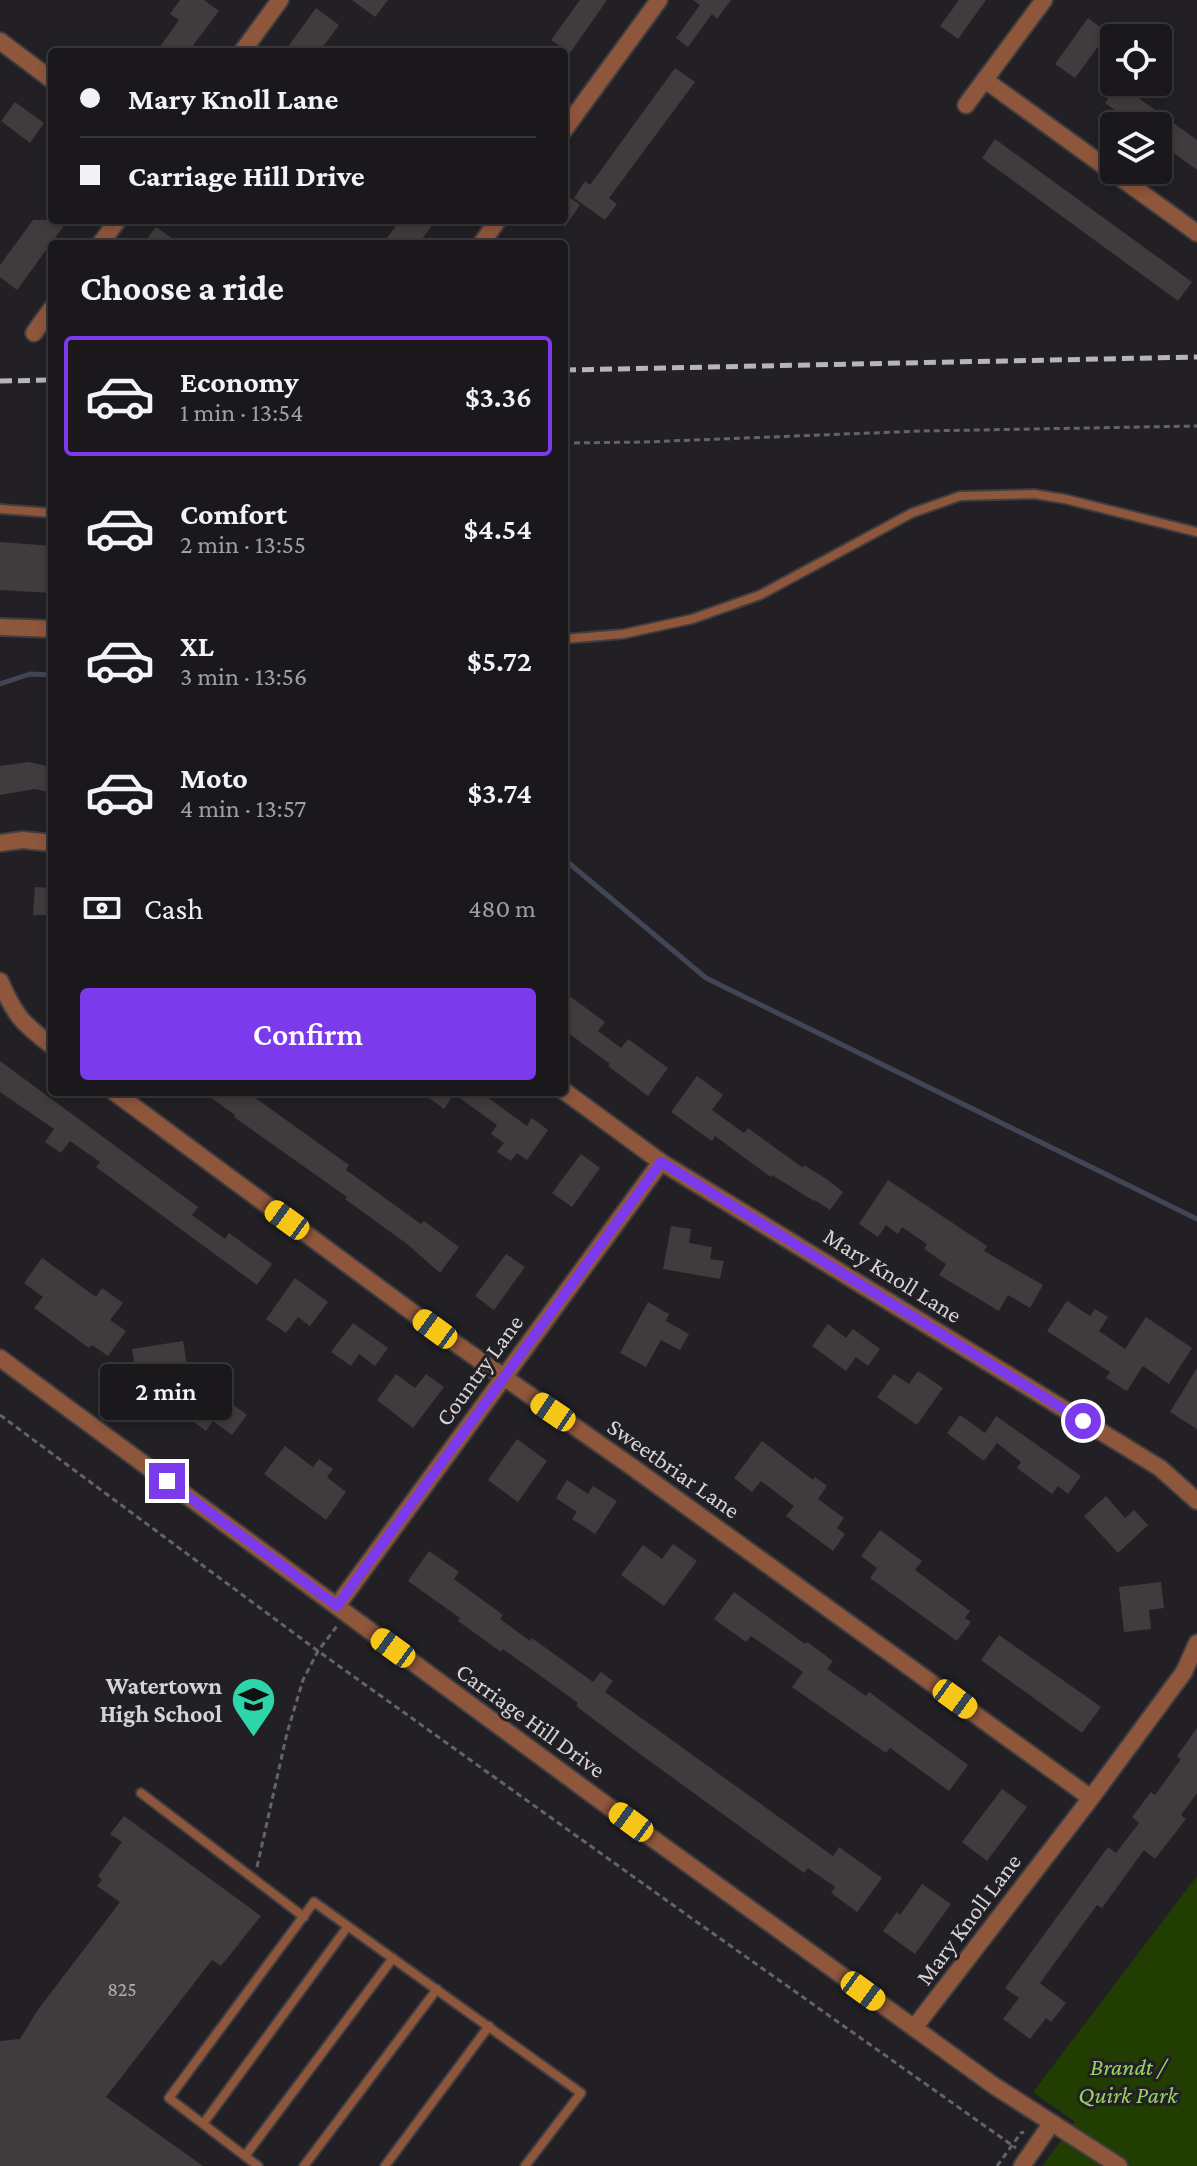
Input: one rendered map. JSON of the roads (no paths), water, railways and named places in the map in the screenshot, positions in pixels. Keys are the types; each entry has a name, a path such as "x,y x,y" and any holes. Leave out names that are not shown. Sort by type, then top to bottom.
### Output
{"street":[{"path":"245,48 280,0"},
{"path":"568,125 659,0"},
{"path":"966,105 1044,0"},
{"path":"0,41 48,77"},
{"path":"985,80 1197,233"},
{"path":"34,333 48,314"},
{"path":"0,627 48,629"},
{"path":"0,843 23,840 48,843"},
{"path":"0,981 18,1017 48,1043"},
{"name":"Mary Knoll Lane","path":"568,1094 661,1162 1160,1468 1197,1501"},
{"name":"Sweetbriar Lane","path":"119,1096 503,1378 628,1464 1091,1798"},
{"name":"Country Lane","path":"342,1610 503,1378 661,1162"},
{"name":"Carriage Hill Drive","path":"0,1358 914,2028 993,2085 1119,2166"},
{"name":"Mary Knoll Lane","path":"914,2028 1184,1672 1197,1643"},
{"path":"1025,2161 1051,2124"}],"lane":[{"path":"568,639 623,634 678,622 760,595 912,513 960,496 1034,494 1197,532"},
{"path":"0,509 48,513"},
{"path":"141,1793 304,1917"},
{"path":"258,2166 169,2098 314,1902 581,2093 525,2166"},
{"path":"203,2124 348,1926"},
{"path":"245,2156 393,1958"},
{"path":"304,2166 437,1989"},
{"path":"385,2166 489,2026"}],"waterway":[{"path":"0,684 30,674 48,675"},
{"path":"568,862 706,978 1197,1219"}],"railway":[{"path":"568,370 1197,357"},
{"path":"0,381 48,380"}],"place":[{"name":"Watertown High School","path":"253,1738"}],"park label":[{"name":"Brandt / Quirk Park","path":"1128,2080"}]}
